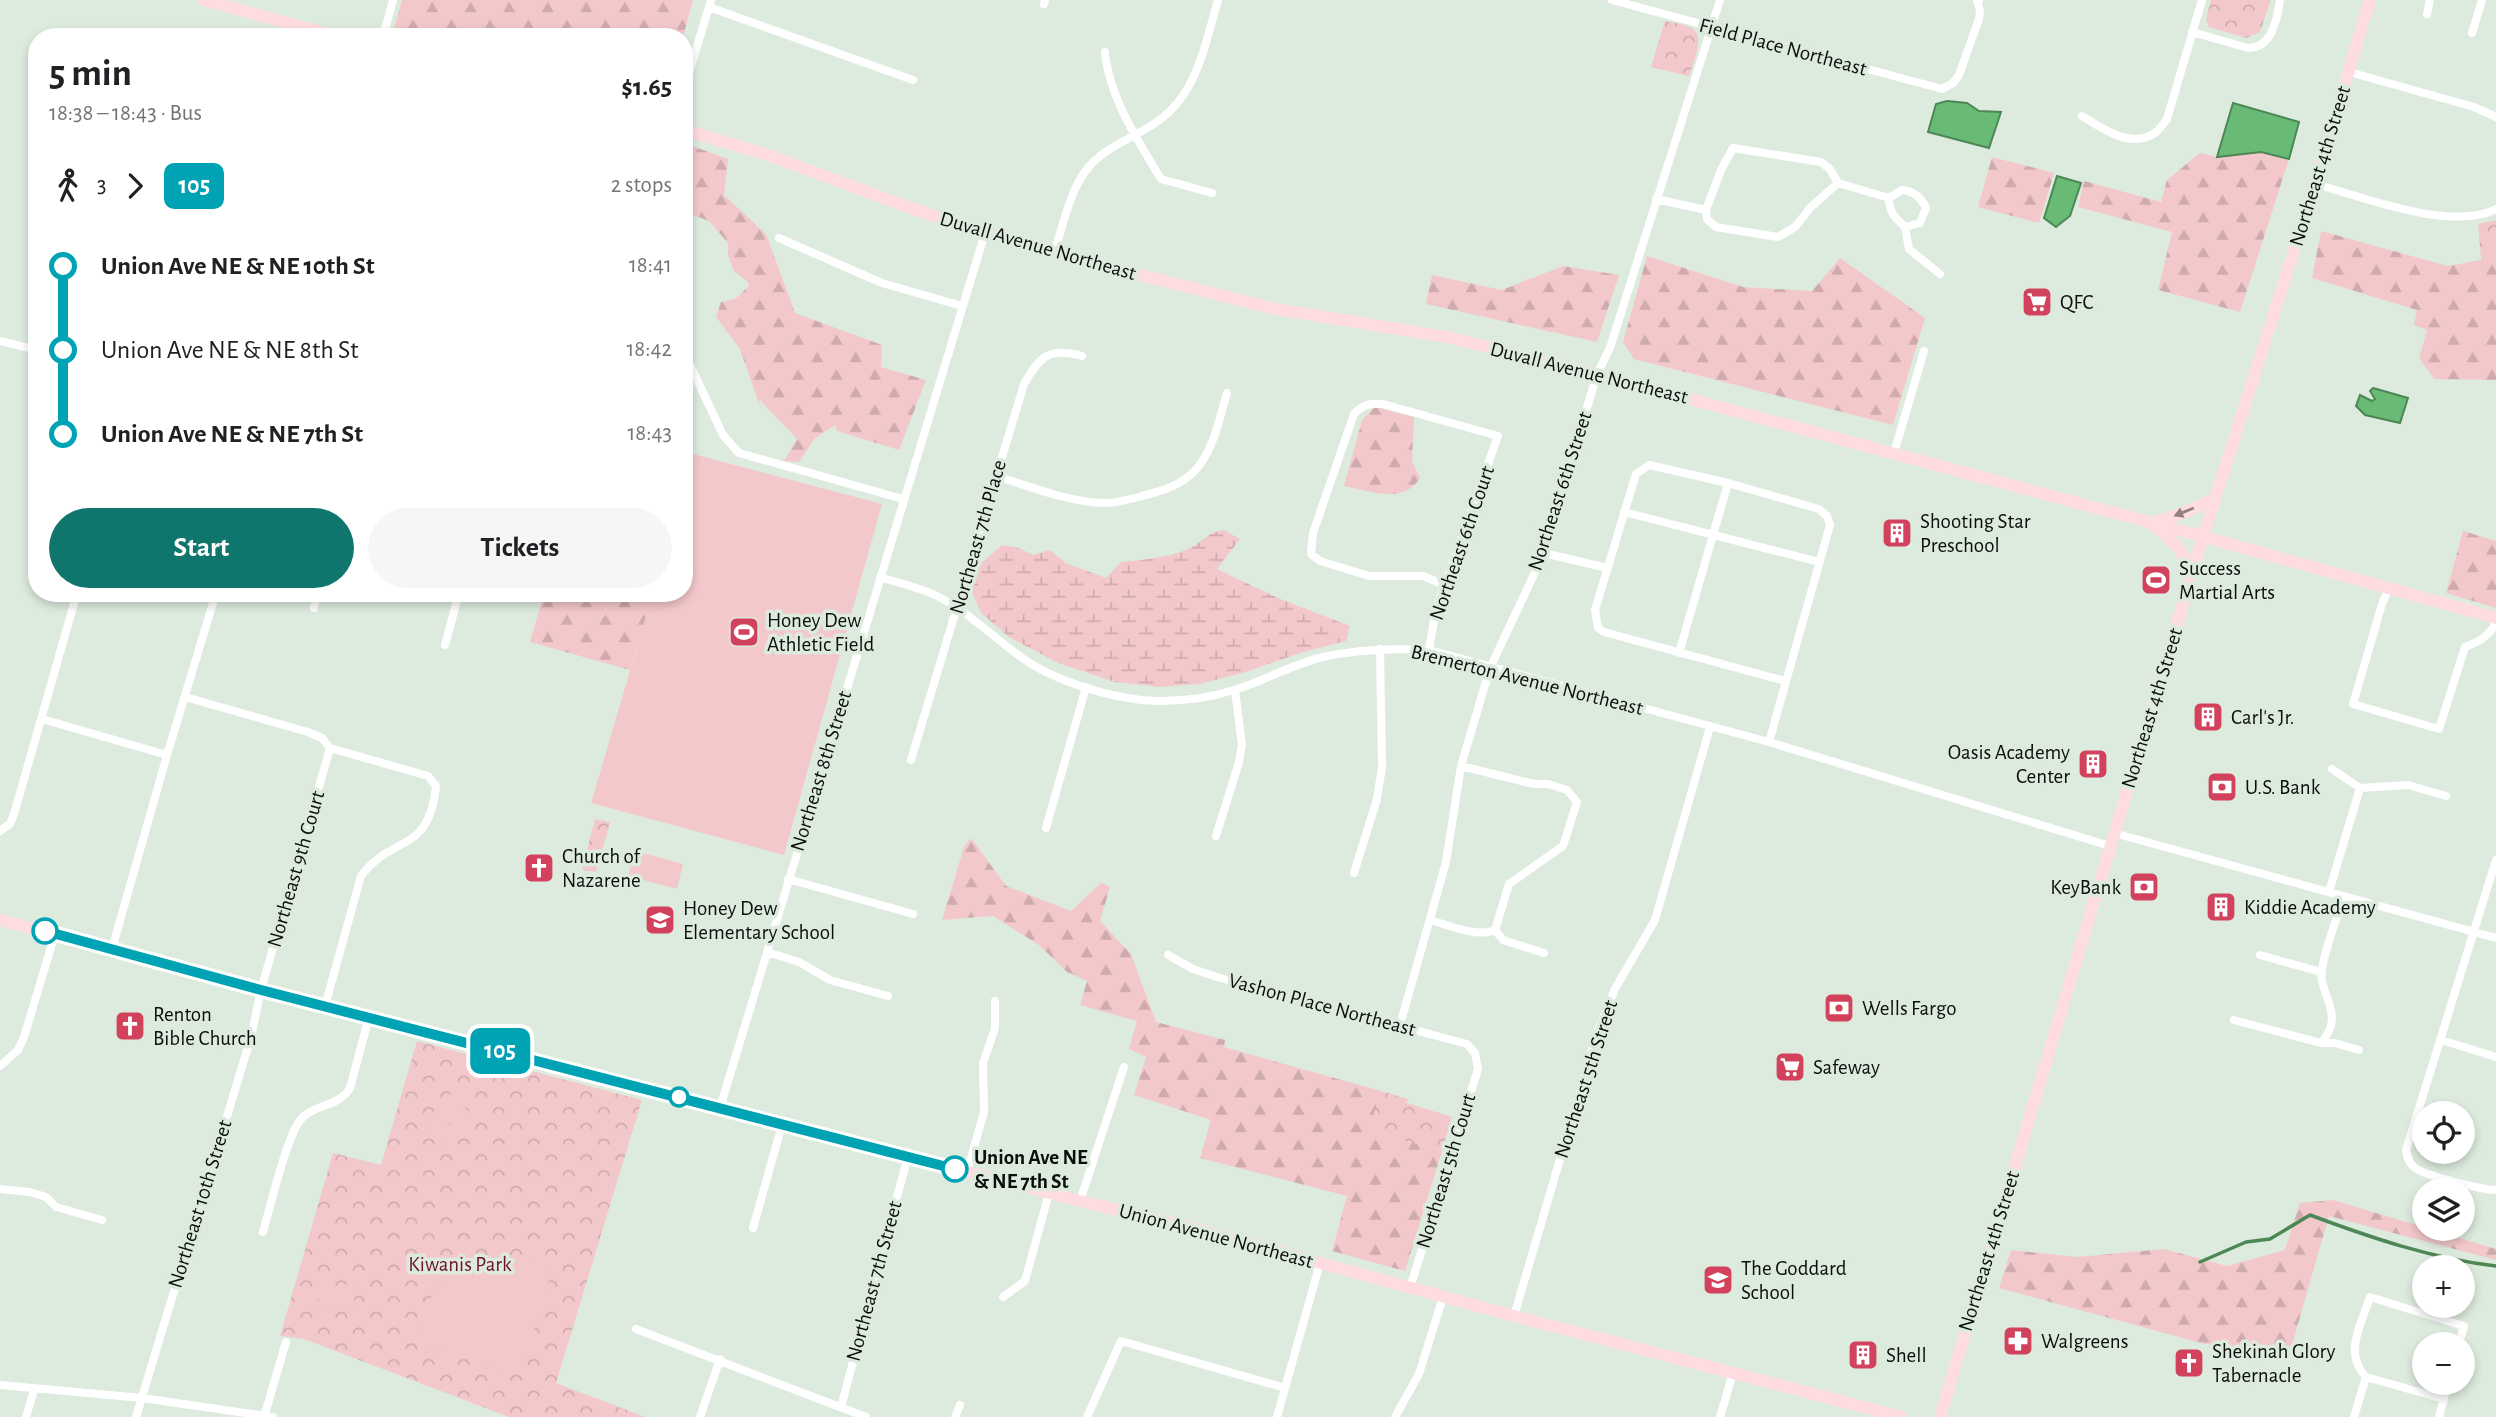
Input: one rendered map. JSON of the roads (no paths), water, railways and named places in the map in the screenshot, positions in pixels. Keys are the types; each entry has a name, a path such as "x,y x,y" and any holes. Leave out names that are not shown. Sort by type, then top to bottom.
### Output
{"main road":[{"path":"204,0 306,28"},
{"name":"Northeast 4th Street","path":"1940,1417 2193,569 2315,184 2370,0"},
{"name":"Duvall Avenue Northeast","path":"693,133 768,155 985,233 1054,253 1264,306 1447,337 1597,374 2152,523 2496,620"},
{"path":"2152,523 2215,499"},
{"path":"2152,523 2177,545 2193,569"},
{"name":"Union Avenue Northeast","path":"0,920 782,1125 1182,1225 1514,1316 1902,1417"}],"street":[{"path":"385,28 393,0"},
{"path":"1054,253 1075,189 1086,170 1100,156 1135,137 1172,110 1186,89 1199,65 1218,0"},
{"name":"Field Place Northeast","path":"1612,0 1942,89 1953,83 1959,75 1979,19 1977,0"},
{"name":"Northeast 6th Street","path":"1400,1025 1446,862 1461,766 1490,668 1544,553 1597,374 1610,348 1720,0"},
{"path":"2082,116 2105,131 2132,139 2157,132 2167,118 2202,0"},
{"path":"2192,32 2255,48 2271,33 2280,0"},
{"path":"2427,14 2430,0"},
{"path":"2473,33 2482,0"},
{"path":"693,60 710,4 913,80"},
{"path":"1105,52 1107,72 1135,137 1161,179 1212,193"},
{"path":"2348,72 2474,107 2496,117"},
{"path":"1838,183 1811,207 1795,226 1777,237 1716,227 1707,219 1706,209 1733,148 1821,162 1830,169 1838,183 1889,198 1902,190 1917,194 1926,208 1920,223 1905,227"},
{"path":"2315,184 2423,214 2451,218 2473,217 2496,209"},
{"path":"1889,198 1889,208 1895,219 1905,227 1909,249 1940,274"},
{"path":"1656,199 1706,209"},
{"name":"Northeast 8th Street","path":"720,1108 985,233"},
{"path":"779,238 882,283 962,306"},
{"path":"0,341 28,348"},
{"name":"Northeast 7th Place","path":"911,760 1024,384 1035,365 1048,355 1064,351 1082,356"},
{"path":"1894,453 1924,351"},
{"path":"693,371 723,435 739,453 903,499"},
{"path":"996,477 1082,500 1105,503 1169,488 1189,477 1201,464 1211,444 1227,393"},
{"name":"Northeast 6th Court","path":"1429,650 1436,610 1445,585 1498,436 1383,404 1369,403 1361,406 1354,414 1322,506 1313,533 1311,554 1320,561 1369,576 1423,576 1445,585"},
{"path":"1769,742 1830,525 1827,516 1819,509 1728,483 1649,465 1643,467 1636,474 1595,610 1598,628 1785,681"},
{"path":"1679,653 1728,483"},
{"path":"1624,512 1819,562"},
{"path":"1544,553 1607,568"},
{"name":"Bremerton Avenue Northeast","path":"880,577 934,595 957,609 1024,660 1051,674 1130,699 1161,701 1196,698 1235,690 1281,670 1323,657 1380,649 1429,650 1769,742 2110,846"},
{"path":"2389,588 2353,704 2439,729 2465,647 2478,643 2491,631 2496,620"},
{"path":"0,831 10,824 14,814 75,602"},
{"path":"112,949 213,602"},
{"path":"314,608 315,602"},
{"path":"445,645 457,602"},
{"path":"1354,873 1377,799 1382,767 1380,649"},
{"path":"1046,828 1087,687"},
{"path":"1216,836 1242,745 1235,690"},
{"path":"185,697 308,732 322,738 330,748 428,776 436,786 426,826 405,844 380,856 361,876 326,1006"},
{"path":"43,719 167,755"},
{"name":"Northeast 5th Street","path":"1514,1316 1597,1033 1615,989 1655,920 1710,727"},
{"name":"Northeast 9th Court","path":"261,990 330,748"},
{"path":"1461,766 1534,784 1548,784 1567,790 1574,795 1577,802 1563,846 1509,884 1494,930"},
{"path":"2332,769 2360,788 2409,785 2446,796"},
{"path":"2329,891 2360,788"},
{"path":"2115,832 2496,938"},
{"path":"2496,860 2406,1150 2408,1159 2418,1170 2496,1190"},
{"path":"788,879 913,914"},
{"path":"2321,1043 2328,1035 2332,1021 2321,972 2344,896"},
{"path":"1430,920 1478,932 1494,930"},
{"path":"1494,930 1503,940 1545,953"},
{"path":"0,1066 18,1049 24,1037 55,934"},
{"path":"767,952 799,962 830,980 888,996"},
{"name":"Vashon Place Northeast","path":"1168,955 1193,969 1217,977 1467,1044 1475,1053"},
{"path":"2260,955 2321,972"},
{"name":"Northeast 10th Street","path":"136,1417 251,1037 261,990"},
{"path":"967,1172 984,1112 983,1063 995,1028 995,1001"},
{"path":"263,1232 293,1131 306,1114 344,1097 350,1088 369,1017"},
{"path":"2234,1020 2359,1050"},
{"path":"2441,1040 2496,1056"},
{"name":"Northeast 5th Court","path":"1410,1288 1478,1069 1475,1053"},
{"path":"1080,1201 1124,1067"},
{"path":"753,1228 782,1125"},
{"name":"Northeast 7th Street","path":"841,1407 908,1156"},
{"path":"0,1189 30,1192 46,1197 56,1207 102,1220"},
{"path":"1003,1297 1025,1280 1049,1193"},
{"path":"1277,1417 1320,1263"},
{"path":"1395,1417 1419,1374 1443,1297"},
{"path":"2444,1399 2366,1377 2359,1370 2353,1355 2370,1297 2464,1326 2462,1332"},
{"path":"636,1329 866,1417"},
{"path":"1087,1417 1121,1341 1285,1388"},
{"path":"0,1385 142,1398 268,1416 286,1342"},
{"path":"701,1417 720,1359"},
{"path":"1720,1417 1733,1373"},
{"path":"2354,1417 2366,1377"},
{"path":"26,1417 34,1390"},
{"path":"2438,1417 2445,1395"},
{"path":"955,1417 960,1405"}],"waterway":[{"path":"2200,1262 2246,1242 2270,1239 2310,1215 2425,1253 2496,1266"}],"place":[{"name":"QFC","path":"2037,302"},
{"name":"Shooting Star Preschool","path":"1897,533"},
{"name":"Success Martial Arts","path":"2156,580"},
{"name":"Honey Dew Athletic Field","path":"744,632"},
{"name":"Carl's Jr.","path":"2208,717"},
{"name":"Oasis Academy Center","path":"2093,764"},
{"name":"U.S. Bank","path":"2222,787"},
{"name":"Church of Nazarene","path":"539,868"},
{"name":"KeyBank","path":"2144,887"},
{"name":"Kiddie Academy","path":"2221,907"},
{"name":"Honey Dew Elementary School","path":"660,920"},
{"name":"Wells Fargo","path":"1839,1008"},
{"name":"Renton Bible Church","path":"130,1026"},
{"name":"Safeway","path":"1790,1067"},
{"name":"Union Ave NE & NE 7th St","path":"955,1169"},
{"name":"The Goddard School","path":"1718,1280"},
{"name":"Walgreens","path":"2018,1341"},
{"name":"Shell","path":"1863,1355"},
{"name":"Shekinah Glory Tabernacle","path":"2189,1363"}],"park label":[{"name":"Kiwanis Park","path":"460,1264"}]}
